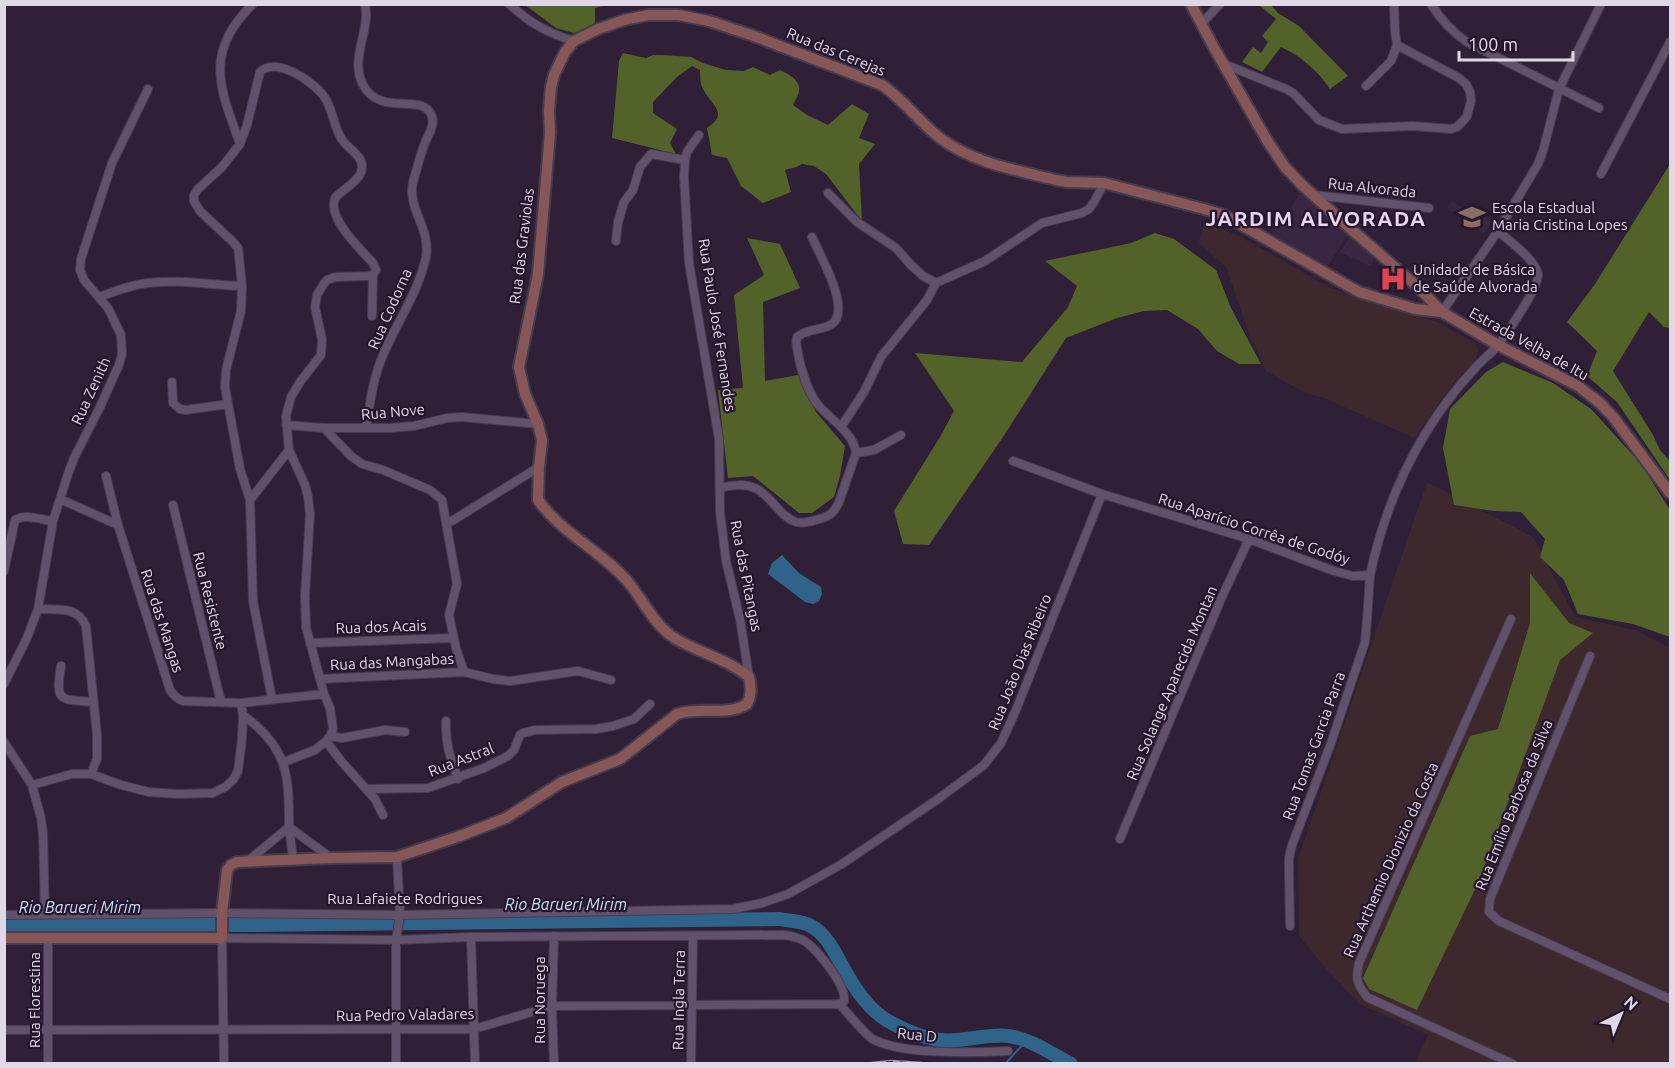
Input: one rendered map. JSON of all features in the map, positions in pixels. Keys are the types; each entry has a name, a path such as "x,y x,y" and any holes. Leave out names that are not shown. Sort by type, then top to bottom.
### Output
{"main road":[{"path":"1191,4 1268,142 1285,167 1313,195 1419,288 1442,312"},
{"name":"Rua das Cerejas","path":"574,41 615,23 648,15 678,15 709,21 882,85 895,94 937,136 949,145 979,159 1056,180 1104,183"},
{"name":"Rua das Graviolas","path":"574,41 565,52 551,87 550,133 538,274 519,368 525,394 538,424 542,441 538,500 566,530 587,545 628,582 663,629 677,639 736,666 749,677"},
{"name":"Estrada Velha de Itu","path":"1104,183 1224,216 1359,292 1415,309 1442,312 1498,345 1561,375 1600,403 1630,437 1671,493"},
{"path":"4,938 222,935 227,870 237,862 397,857 460,836 506,818 562,782 620,759 678,714 686,711 716,711 742,707 750,699 749,677"}],"street":[{"path":"240,144 225,103 220,65 230,31 253,4"},
{"name":"Rua Codorna","path":"365,4 366,27 360,46 358,65 363,85 377,100 424,106 432,116 433,122 426,138 412,192 428,245 425,259 407,309 384,353 372,391 366,428"},
{"path":"509,4 553,35 574,41"},
{"path":"1201,24 1220,4"},
{"path":"1366,86 1390,61 1397,45 1394,4"},
{"path":"1431,4 1440,18 1458,36 1485,52 1599,108"},
{"path":"1442,312 1498,231 1538,164 1559,89 1601,4"},
{"path":"1600,174 1671,42"},
{"path":"1224,64 1286,89 1293,93 1319,120 1342,129 1413,126 1444,130 1457,127 1464,120 1469,109 1470,92 1466,84 1448,71 1397,45"},
{"path":"272,699 253,602 250,500 240,469 225,387 226,370 242,301 238,248 200,211 194,201 194,195 198,189 222,167 240,144 260,72 265,67 282,68 298,74 316,88 328,104 335,128 342,141 361,162 361,172 358,177 339,193 333,202 339,223 375,266 372,316"},
{"name":"Rua Zenith","path":"4,684 27,638 38,609 53,521 74,458 100,407 122,354 122,335 108,309 84,280 80,270 81,259 112,164 148,89"},
{"name":"Rua Paulo José Fernandes","path":"699,135 687,152 685,160 689,262 719,439 720,488"},
{"path":"616,241 618,222 624,202 633,190 640,167 651,154 685,160"},
{"path":"841,427 864,392 881,357 927,300 936,283 984,261 1042,223 1082,213 1094,202 1104,183"},
{"path":"828,193 857,222 896,248 923,276 936,283"},
{"name":"Rua Alvorada","path":"1313,195 1429,208"},
{"name":"Rua Aparício Corrêa de Godóy","path":"1013,461 1102,494 1249,539 1334,571 1353,576 1370,575 1376,545 1405,469 1429,426 1476,367 1498,345 1537,282 1538,274 1534,265 1498,231"},
{"path":"720,488 734,484 758,490 795,522 804,523 826,518 836,509 856,453 853,441 818,405 809,390 796,345 797,337 801,333 831,325 835,321 838,310 836,292 812,237"},
{"path":"284,762 315,750 328,739 333,729 330,708 309,643 305,612 310,514 305,485 289,450 286,425 287,407 300,382 321,355 322,339 315,307 317,295 323,285 327,280 335,277 373,275"},
{"path":"99,297 148,283 242,286"},
{"path":"172,382 173,404 180,409 228,404"},
{"name":"Rua Nove","path":"286,425 324,428 414,426 462,417 538,424"},
{"name":"Rua das Mangabas","path":"324,428 362,464 383,470 430,490 442,500 457,584 449,615 453,638 464,672"},
{"path":"856,453 874,450 901,435"},
{"path":"250,500 289,450"},
{"path":"447,524 539,467"},
{"name":"Rua das Mangas","path":"106,476 118,525 170,690 177,699 241,703 324,694"},
{"name":"Rua das Pitangas","path":"720,488 720,512 726,561 740,619 749,677"},
{"name":"Rua João Dias Ribeiro","path":"801,886 842,864 928,806 975,772 993,755 1016,711 1102,494"},
{"path":"60,499 118,525"},
{"name":"Rua Resistente","path":"173,505 221,702"},
{"path":"4,571 15,520 18,517 24,517 53,521"},
{"name":"Rua Solange Aparecida Montan","path":"1120,839 1249,539"},
{"name":"Rua Tomas Garcia Parra","path":"1290,926 1289,858 1365,642 1370,575"},
{"path":"38,609 72,611 83,619 86,626 97,759 91,774"},
{"name":"Rua Arthemio Dionizio da Costa","path":"1512,619 1359,963 1356,975 1359,986 1367,997 1513,1064"},
{"name":"Rua dos Acais","path":"309,643 453,638"},
{"name":"Rua Emílio Barbosa da Silva","path":"1590,656 1490,899 1489,912 1499,921 1671,999"},
{"path":"61,666 58,688 62,696 66,699 93,702"},
{"name":"Rua das Mangabas","path":"321,679 464,672 510,681 578,671 612,680"},
{"path":"32,785 72,774 91,774 149,792 213,793 233,780 238,771 243,716 241,703"},
{"name":"Rua Astral","path":"368,789 428,788 458,779 508,756 523,733 535,730 596,729 613,726 634,719 650,704"},
{"path":"243,716 267,736 284,762 293,860"},
{"path":"446,720 448,754 458,779"},
{"path":"328,739 385,730 405,732"},
{"path":"328,739 341,761 368,789 383,815"},
{"path":"4,757 6,745"},
{"path":"6,745 32,785 41,818 45,914"},
{"path":"289,827 331,858"},
{"path":"247,862 289,827"},
{"path":"396,1064 396,937 399,918 397,857"},
{"name":"Rua Lafaiete Rodrigues","path":"4,915 399,918 733,909 762,903 788,894 801,886"},
{"path":"224,1064 222,935 396,937 783,935 805,942 825,963 841,986 845,999 838,1004"},
{"name":"Rua Noruega","path":"554,936 552,1006 554,1064"},
{"name":"Rua Ingla Terra","path":"691,1064 693,936"},
{"name":"Rua Florestina","path":"48,937 48,1064"},
{"path":"471,937 475,1064"},
{"name":"Rua Pedro Valadares","path":"4,1030 474,1029 552,1006 838,1004"},
{"name":"Rua D","path":"838,1004 870,1037 888,1045 915,1050 1008,1051"}],"shaded area":[{"path":"1302,192 1349,233 1327,267 1272,234"},
{"name":"Escola Estadual Maria Cristina Lopes","path":"1452,201 1467,211 1470,208 1492,222 1484,234 1447,208"},
{"path":"1205,220 1250,242 1330,288 1435,321 1475,343 1478,350 1476,360 1452,385 1414,438 1324,398 1305,393 1266,371 1247,328 1226,267 1199,243"},
{"path":"1351,235 1376,256 1370,266 1340,252"},
{"path":"1427,482 1533,537 1575,617 1635,630 1670,648 1670,1063 1415,1063 1428,1035 1359,1004 1299,936 1298,859"}],"green space":[{"path":"525,5 607,5 595,8 595,24 574,33 556,28"},
{"path":"1259,5 1271,5 1278,13 1299,26 1348,76 1330,89 1308,65 1281,47 1262,72 1242,62 1253,47 1261,53 1268,42 1262,36 1276,19"},
{"path":"623,53 646,58 653,55 691,57 726,70 744,71 753,67 770,75 780,70 798,84 799,93 793,105 807,115 828,125 852,104 869,114 859,138 875,144 859,164 862,221 826,174 814,166 802,164 785,170 791,192 763,203 741,186 727,158 712,155 707,128 714,123 718,113 702,87 700,70 692,66 677,77 653,102 653,113 677,129 670,143 676,154 612,138 619,61"},
{"path":"1670,164 1670,328 1664,327 1649,312 1613,371 1660,450 1670,461 1670,480 1617,402 1587,376 1597,351 1567,322 1595,284"},
{"path":"1155,233 1174,239 1216,270 1231,308 1261,364 1239,364 1217,351 1198,329 1167,310 1144,311 1117,318 1066,338 1005,434 929,545 903,544 894,511 954,411 915,353 1022,362 1068,307 1077,286 1045,261 1131,243"},
{"path":"747,238 780,244 800,288 763,302 765,381 798,375 816,412 845,446 834,497 812,513 799,513 753,476 728,478 718,390 743,388 734,295 764,275"},
{"path":"1503,362 1553,383 1591,409 1641,464 1670,510 1670,637 1633,624 1578,614 1564,580 1540,557 1545,539 1521,512 1494,511 1454,505 1443,448 1450,409 1486,372"},
{"path":"1530,573 1569,623 1593,633 1560,660 1479,881 1417,1010 1369,989 1363,978 1470,736 1498,729 1530,623"}],"water":[{"path":"782,555 799,573 821,587 822,594 819,601 813,604 805,602 768,574 772,563"}],"waterway":[{"name":"Rio Barueri Mirim","path":"4,924 251,925 780,919 804,923 818,931 829,943 867,1003 882,1017 900,1027 933,1039 948,1041 1009,1036 1041,1047 1071,1064"},
{"path":"1005,1064 1026,1041"}],"railway":[{"path":"872,1064 891,1062 922,1064"}],"place":[{"name":"Escola Estadual Maria Cristina Lopes","path":"1472,217"},
{"name":"Unidade de Básica de Saúde Alvorada","path":"1393,279"}],"district":[{"name":"JARDIM ALVORADA","path":"1316,219"}]}
